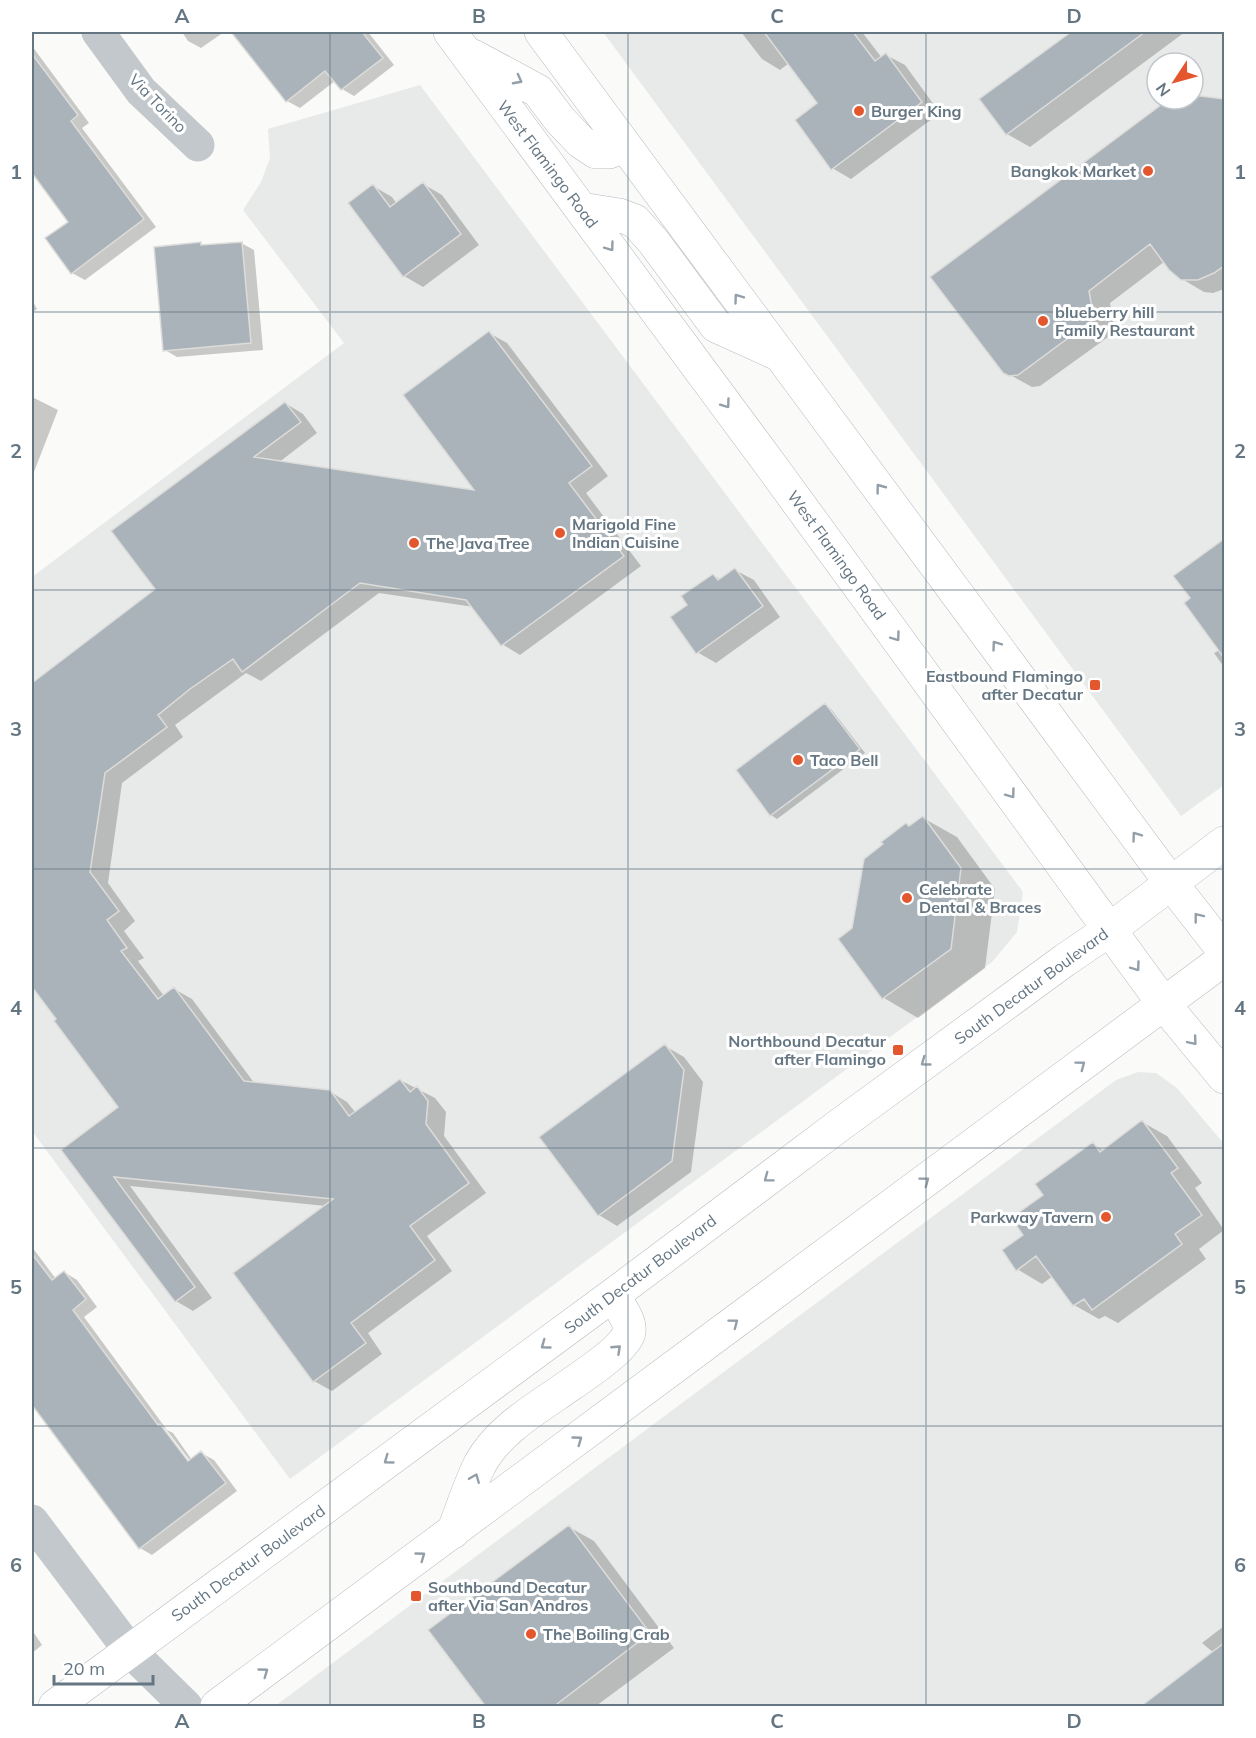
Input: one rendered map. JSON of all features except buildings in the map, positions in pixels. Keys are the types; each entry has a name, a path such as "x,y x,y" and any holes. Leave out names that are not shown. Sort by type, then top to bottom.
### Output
{"main road":[{"path":"541,32 1171,883 1224,951"},
{"path":"458,42 538,91 560,120 581,142 596,152 609,152 624,145"},
{"name":"West Flamingo Road","path":"458,42 781,479 1163,1003 1224,1077"},
{"path":"581,209 619,215 635,221 653,241 716,326 779,355"},
{"name":"South Decatur Boulevard","path":"55,1707 1224,843"},
{"path":"217,1707 1224,959"},
{"path":"453,1532 481,1463 495,1443 527,1415 606,1359 624,1343 629,1333 628,1322 613,1295"}],"street":[{"name":"Via Torino","path":"99,32 141,90 198,145"},
{"path":"32,1521 130,1650 186,1707"}],"shaded area":[{"path":"603,32 1224,32 1224,785 1181,816"},
{"path":"420,85 1023,892 1017,932 992,962 290,1479 32,1131 32,577 344,343 243,210 261,182 270,158 268,129"},
{"path":"1138,1072 1156,1073 1177,1088 1224,1144 1224,1706 275,1706 1116,1080"}],"place":[{"name":"Burger King","path":"859,111"},
{"name":"Bangkok Market","path":"1148,171"},
{"name":"blueberry hill Family Restaurant","path":"1043,321"},
{"name":"Marigold Fine Indian Cuisine","path":"560,533"},
{"name":"The Java Tree","path":"414,543"},
{"name":"Eastbound Flamingo after Decatur","path":"1095,685"},
{"name":"Taco Bell","path":"798,760"},
{"name":"Celebrate Dental & Braces","path":"907,898"},
{"name":"Northbound Decatur after Flamingo","path":"898,1050"},
{"name":"Parkway Tavern","path":"1106,1217"},
{"name":"Southbound Decatur after Via San Andros","path":"416,1596"},
{"name":"The Boiling Crab","path":"531,1634"}]}
